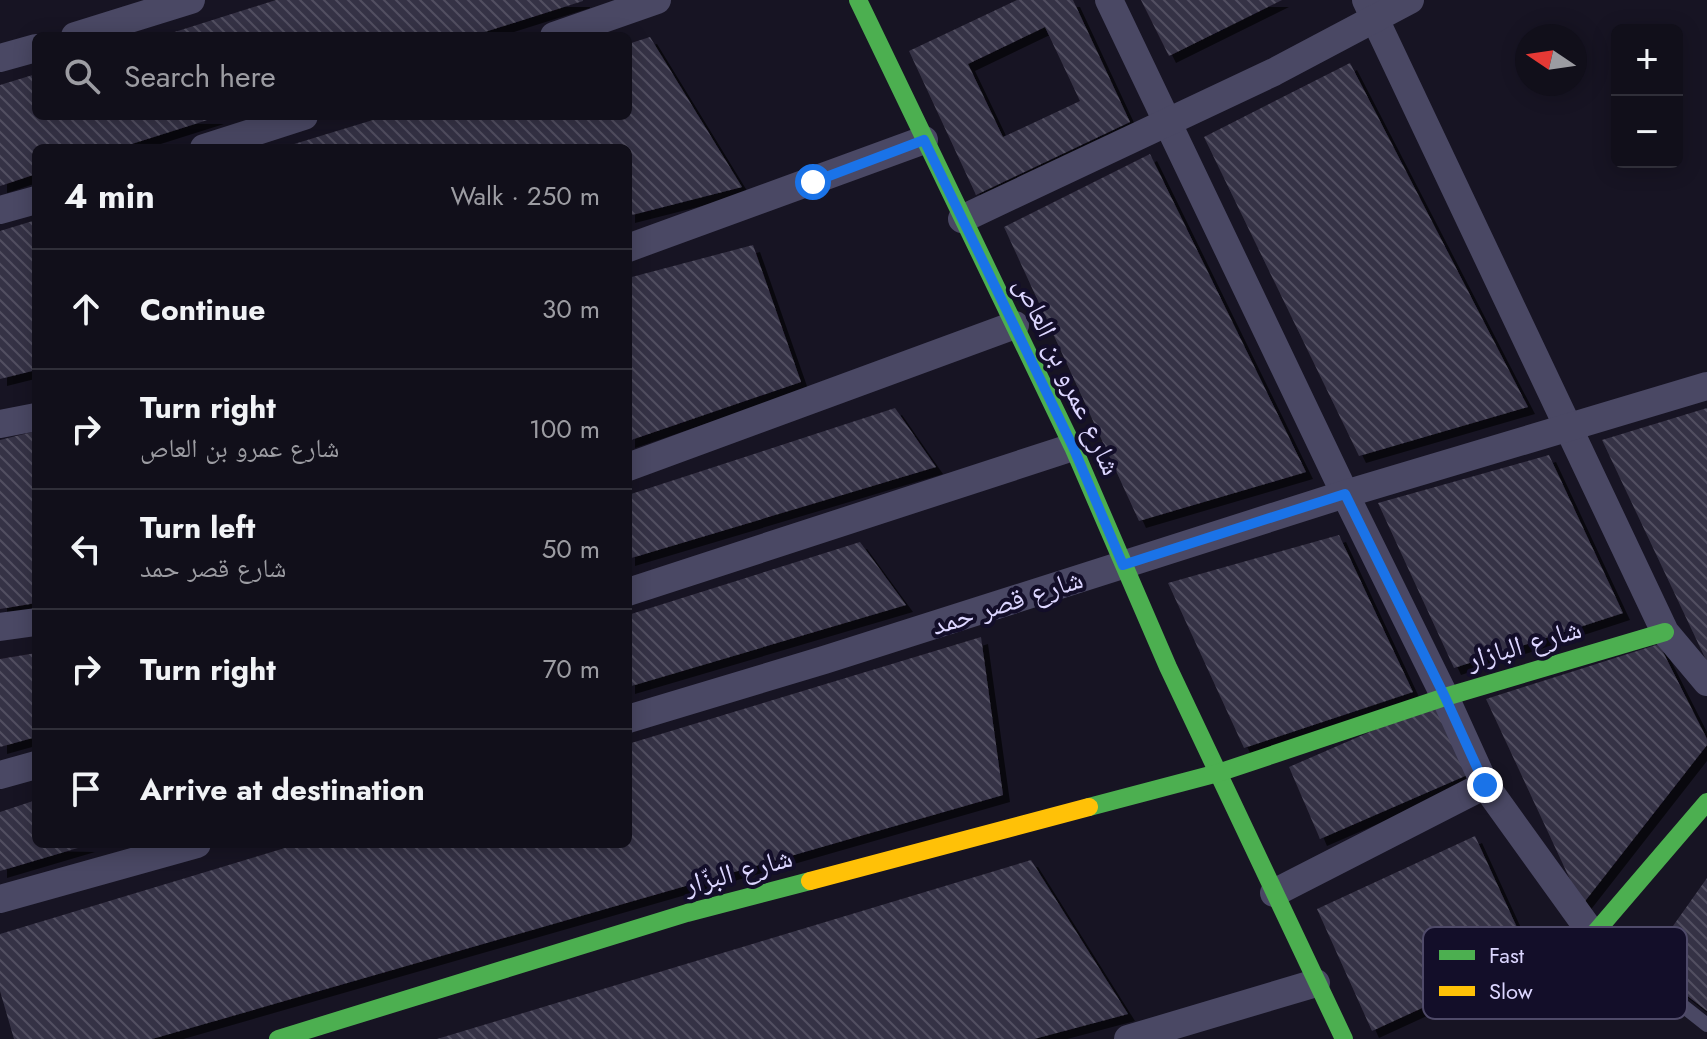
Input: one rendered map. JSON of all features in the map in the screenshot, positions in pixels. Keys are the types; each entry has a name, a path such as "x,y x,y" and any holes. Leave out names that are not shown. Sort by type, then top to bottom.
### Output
{"street":[{"path":"88,32 191,0"},
{"path":"565,32 657,0"},
{"name":"شارع عمرو بن العاص","path":"858,0 1073,447 1218,773 1344,1039"},
{"path":"1109,0 1485,785 1587,927"},
{"path":"962,219 1274,72 1370,8 1410,0"},
{"path":"1370,8 1665,632 1707,682"},
{"path":"0,58 32,49"},
{"path":"216,144 292,120"},
{"path":"632,247 924,140"},
{"path":"0,210 32,201"},
{"path":"632,466 1015,325"},
{"name":"شارع قصر حمد","path":"632,718 1345,494 1707,386"},
{"path":"0,424 32,418"},
{"path":"632,591 1073,447"},
{"path":"0,627 32,623"},
{"name":"شارع البازار","path":"1218,773 1445,697 1665,632"},
{"path":"0,775 32,766"},
{"name":"شارع البزّار","path":"278,1039 687,913 1218,773"},
{"path":"1274,893 1485,785"},
{"path":"1600,927 1707,802"},
{"path":"0,899 183,848"},
{"path":"1128,1039 1316,983"}],"lane":[{"path":"1687,1009 1707,1025"}],"building":[{"path":"276,0 583,0 485,32 175,32"},
{"path":"1017,0 1073,0 1130,122 976,195 909,51","holes":["1045,27 1080,101 1003,137 968,64"]},
{"path":"1141,0 1282,0 1169,56"},
{"path":"650,37 742,187 632,215 632,144 294,144 373,120 632,120 632,43"},
{"path":"1350,63 1528,407 1359,456 1204,137"},
{"path":"32,75 32,120 208,120 132,144 32,144 32,175 0,186 0,85"},
{"path":"1150,154 1306,472 1139,521 1004,227"},
{"path":"32,221 32,371 0,379 0,231"},
{"path":"753,245 801,382 632,440 632,277"},
{"path":"895,408 936,467 632,558 632,494"},
{"path":"1707,408 1707,662 1602,440"},
{"path":"32,432 32,604 0,609 0,440"},
{"path":"1549,455 1623,613 1454,668 1378,503"},
{"path":"1339,535 1413,692 1244,748 1168,583"},
{"path":"860,542 906,605 632,686 632,614"},
{"path":"981,637 1003,795 152,1039 14,1039 0,991 0,934 285,848 632,848 632,743"},
{"path":"1659,644 1707,739 1707,745 1582,905 1486,699"},
{"path":"32,654 32,738 0,747 0,659"},
{"path":"1441,701 1472,773 1320,839 1289,767"},
{"path":"32,801 32,848 78,848 0,871 0,812"},
{"path":"1475,836 1517,927 1423,927 1423,1008 1372,1031 1317,909"},
{"path":"1031,860 1128,1014 1034,1039 437,1039"},
{"path":"1707,878 1707,1011 1687,996 1687,927 1672,927"}],"traffic: fast":[{"path":"858,0 1073,447 1168,667 1344,1039"},
{"path":"1089,807 1218,773 1445,697 1665,632"},
{"path":"1600,927 1707,802"},
{"path":"278,1039 687,913 810,881"}],"traffic: slow":[{"path":"810,881 1089,807"}],"route":[{"path":"813,182 924,140 1073,447 1123,565 1345,494 1485,785"}]}
